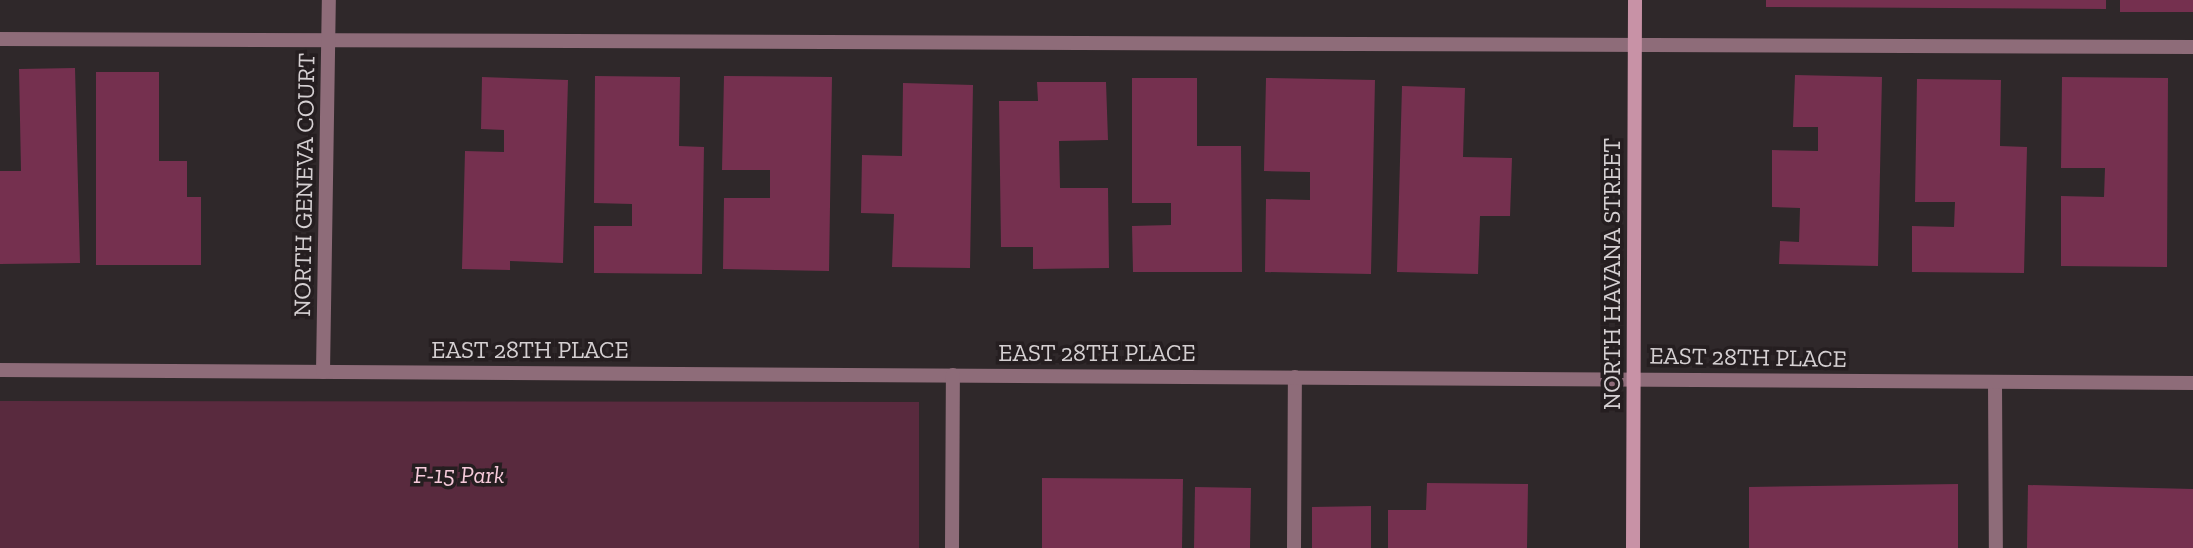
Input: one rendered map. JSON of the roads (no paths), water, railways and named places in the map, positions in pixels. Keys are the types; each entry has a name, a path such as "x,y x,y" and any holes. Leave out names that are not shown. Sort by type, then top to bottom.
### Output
{"street":[{"name":"NORTH GENEVA COURT","path":"323,372 329,0"},
{"name":"NORTH HAVANA STREET","path":"1633,548 1636,379 1634,0"},
{"path":"0,39 2193,47"},
{"name":"EAST 28TH PLACE","path":"0,370 2193,383"},
{"path":"952,548 953,375"},
{"path":"1294,548 1295,377"},
{"path":"1995,383 1996,548"}],"park label":[{"name":"F-15 Park","path":"459,475"}]}
